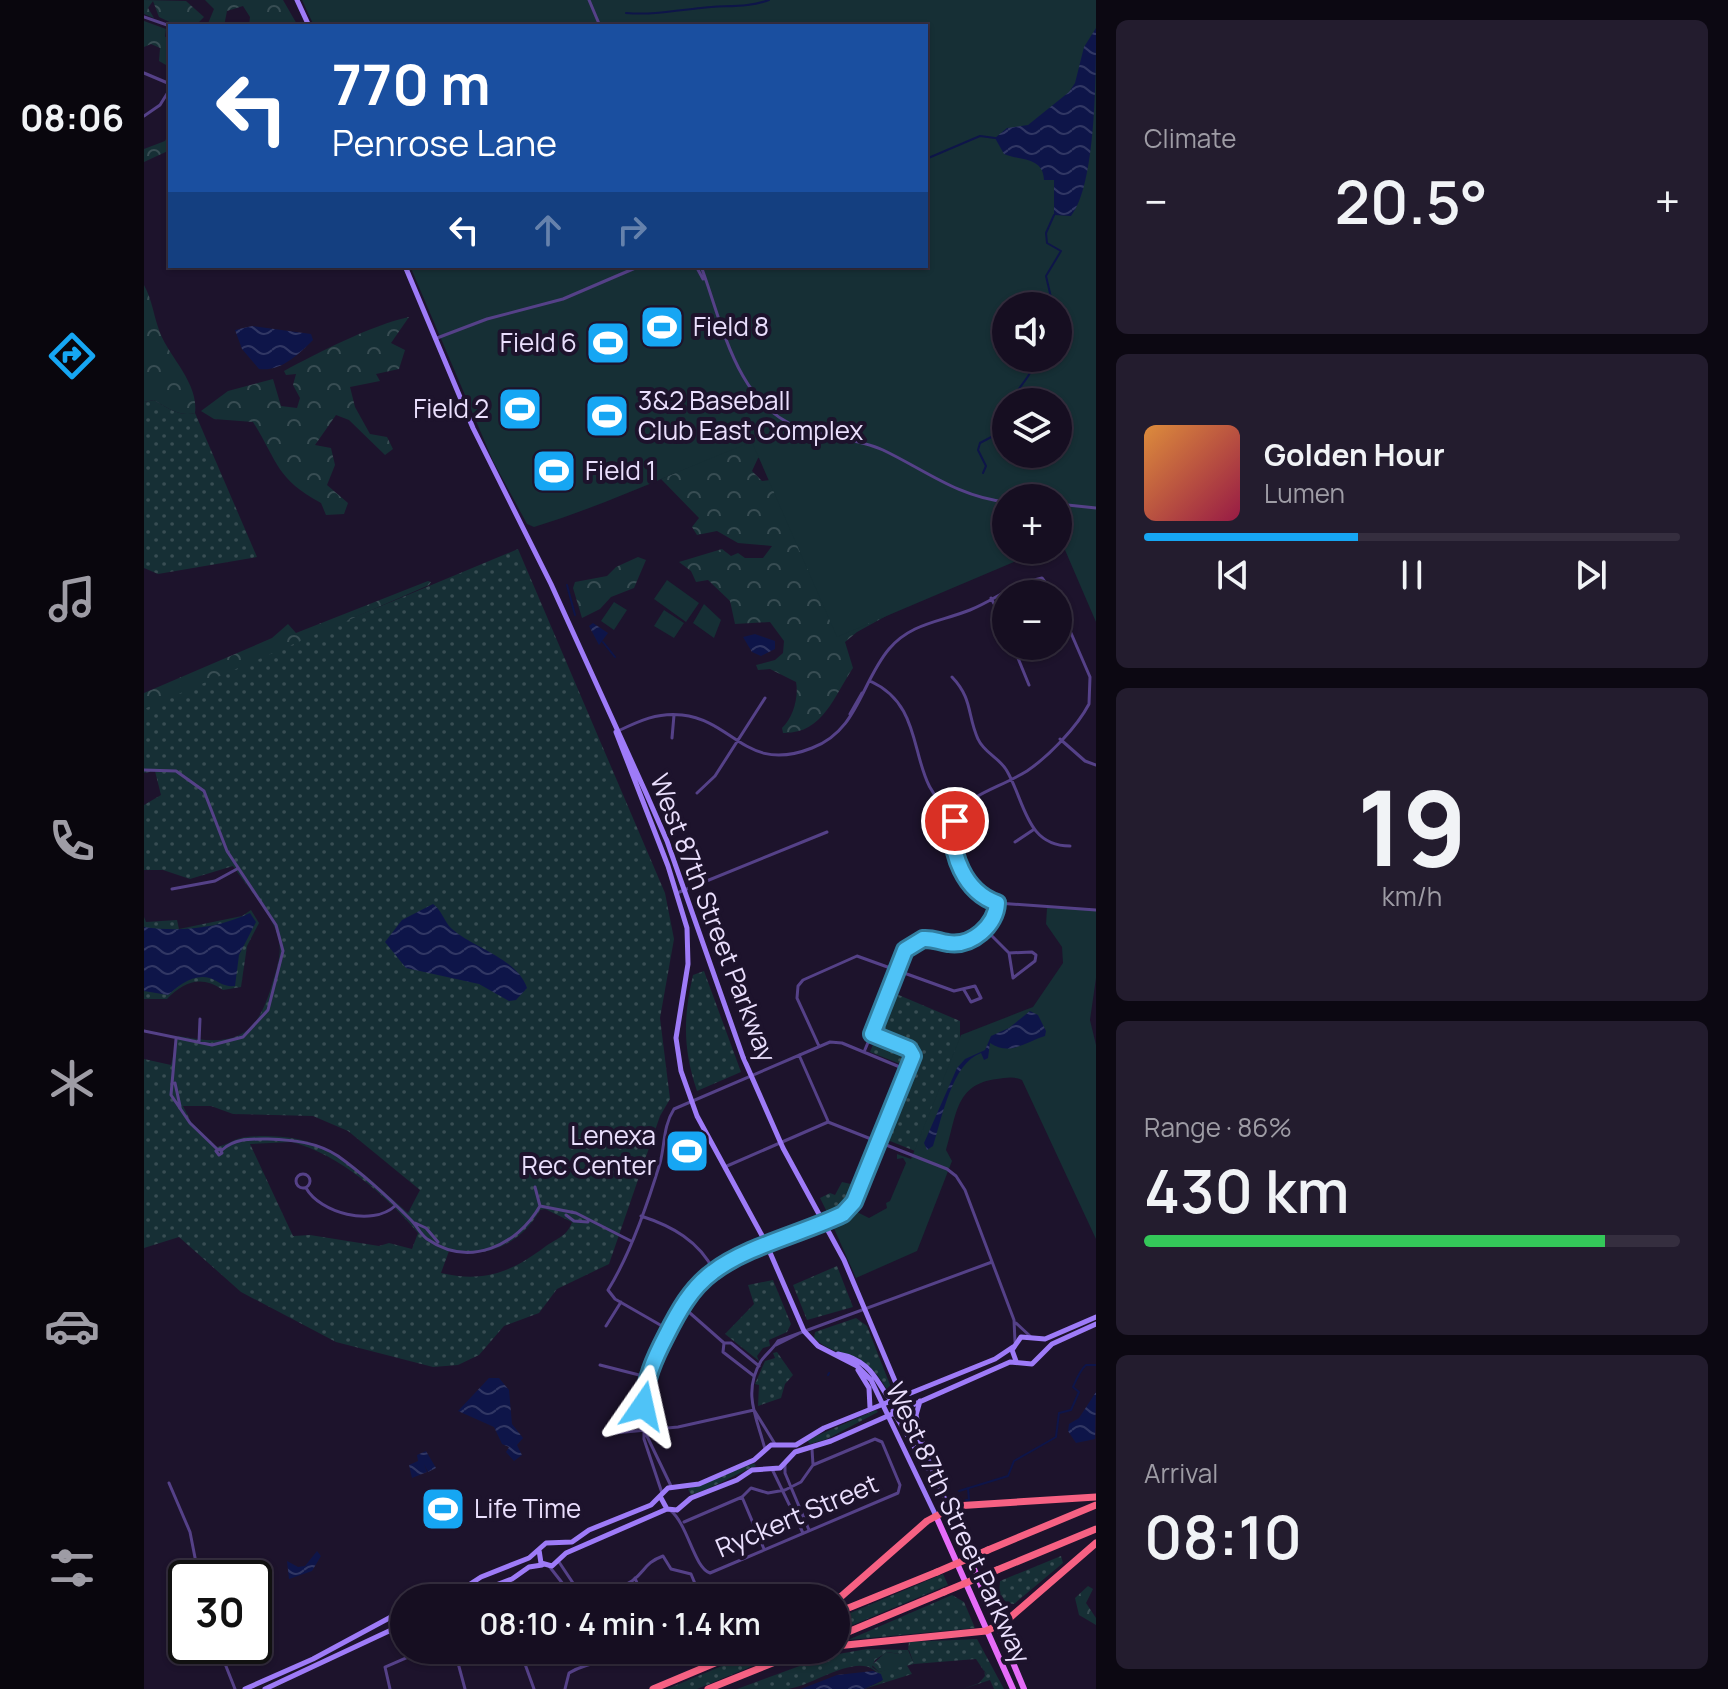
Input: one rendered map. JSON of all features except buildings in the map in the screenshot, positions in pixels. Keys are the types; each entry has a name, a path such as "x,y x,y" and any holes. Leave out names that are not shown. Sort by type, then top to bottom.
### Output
{"highway":[{"path":"850,1589 936,1516 949,1509 1096,1497"},
{"path":"850,1607 1096,1505"},
{"path":"850,1631 1096,1529"},
{"path":"850,1645 986,1631 999,1625 1096,1543"},
{"path":"653,1689 713,1664"},
{"path":"708,1689 771,1664"}],"main road":[{"path":"297,0 308,24"},
{"name":"West 87th Street Parkway","path":"406,268 473,428 551,584 667,841 751,1076 780,1143 825,1223 865,1310 926,1462 949,1509 1024,1689"},
{"name":"West 87th Street Parkway","path":"616,731 677,893 687,928 688,951 676,1027 677,1053 692,1101 723,1167 768,1246 804,1331 832,1354 864,1372 887,1401 1013,1689"},
{"path":"470,1584 529,1558 552,1543 569,1543 589,1530 651,1505 673,1487 697,1486 752,1461 764,1450 796,1445 817,1431 900,1395 995,1359 1032,1337 1045,1339 1096,1317"},
{"path":"499,1584 529,1567 546,1566 636,1525 654,1512 682,1506 692,1497 755,1469 770,1468 812,1446 1017,1361 1032,1364 1052,1344 1096,1324"},
{"path":"1032,1337 1040,1346 1041,1353"},
{"path":"1014,1345 1017,1361"},
{"path":"832,1354 857,1369 864,1378 872,1399 869,1409"},
{"path":"887,1401 905,1408"},
{"path":"921,1401 916,1415 926,1462"},
{"path":"892,1413 930,1471"},
{"path":"779,1446 786,1461"},
{"path":"764,1450 763,1462 770,1468"},
{"path":"673,1487 683,1494 682,1506"},
{"path":"662,1495 668,1510"},
{"path":"552,1543 560,1548 560,1559"},
{"path":"539,1549 538,1557 546,1566"},
{"path":"245,1689 313,1659 390,1618"},
{"path":"265,1689 390,1631"}],"street":[{"path":"589,0 599,24"},
{"path":"144,17 168,25"},
{"path":"144,73 168,85"},
{"path":"144,116 160,105 168,90"},
{"path":"436,339 487,319 563,299 635,268"},
{"path":"699,268 740,369 756,396 772,412 802,429 871,445 965,493 992,499"},
{"path":"1072,505 1096,508"},
{"path":"616,731 648,718 674,715 699,720 760,753 797,753 829,739 850,718 887,652 908,632 991,598"},
{"path":"1072,639 1092,690 1086,710 1033,766 978,793 957,815 954,845 967,879 979,895 997,903 1096,910"},
{"path":"1019,660 1029,685"},
{"path":"952,677 971,705 981,745 1004,767 1033,830 1052,845 1070,846"},
{"path":"870,681 891,695 903,710 916,738 929,788 938,801 957,815"},
{"path":"697,793 715,776 765,698"},
{"path":"672,738 674,715"},
{"path":"1060,739 1079,757 1096,765"},
{"path":"144,770 176,771 198,785 208,798 223,843 276,925 281,939 282,964 268,1010 253,1031 223,1044 144,1031"},
{"path":"1015,842 1033,830"},
{"path":"677,893 827,832"},
{"path":"172,889 215,881 237,869"},
{"path":"864,1052 905,950 929,938 958,943 986,930 997,903"},
{"path":"986,930 1009,953 1013,978 1020,976 1037,957 1032,952 1009,953"},
{"path":"819,1046 797,998 798,986 803,980 861,955 950,990 975,986 981,998 971,1002 964,990"},
{"path":"199,1042 200,1019"},
{"path":"662,1495 646,1448 647,1377 682,1306 714,1271 825,1223 852,1206 913,1056 910,1050 872,1034"},
{"path":"176,1038 171,1095 190,1123 220,1150 247,1139 310,1144 339,1157 415,1223 426,1228 438,1242 467,1251 495,1247 528,1227 540,1206 535,1187"},
{"path":"669,1330 621,1302 608,1290 631,1241 661,1160 670,1116 692,1101 819,1046 836,1042 908,1070"},
{"path":"799,1055 828,1122 947,1169 965,1190 1014,1320 1014,1345"},
{"path":"173,1081 180,1106"},
{"path":"723,1167 828,1122"},
{"path":"306,1188 315,1201 329,1209 373,1216 395,1206"},
{"path":"540,1206 578,1214 588,1222 631,1241"},
{"path":"566,1213 574,1221 588,1222"},
{"path":"641,1216 675,1229 691,1240 714,1271"},
{"path":"764,1450 753,1417 755,1376 776,1345 804,1331 992,1262"},
{"path":"606,1326 621,1302"},
{"path":"682,1306 724,1343 731,1343 759,1366"},
{"path":"1014,1320 1032,1337"},
{"path":"724,1343 723,1352 755,1376"},
{"path":"600,1365 647,1377"},
{"path":"604,1434 645,1432 754,1410"},
{"path":"754,1410 779,1446"},
{"path":"645,1432 673,1487"},
{"name":"Ryckert Street","path":"685,1529 708,1573 900,1490 879,1439 813,1465"},
{"path":"749,1489 777,1493 801,1482 813,1465 812,1446"},
{"path":"786,1461 791,1488 809,1530"},
{"path":"770,1468 785,1490 803,1533"},
{"path":"742,1477 749,1489"},
{"path":"169,1483 188,1527 195,1560"},
{"path":"684,1522 742,1497 749,1489"},
{"path":"742,1497 765,1550"},
{"path":"682,1506 685,1529"},
{"path":"668,1510 685,1529"},
{"path":"623,1584 635,1578 646,1562 663,1556 671,1569 691,1574 695,1584"},
{"path":"560,1559 574,1584"},
{"path":"546,1566 562,1584"},
{"path":"635,1578 637,1584"},
{"path":"225,1664 235,1689"},
{"path":"390,1689 385,1667 392,1664"},
{"path":"458,1664 465,1689"},
{"path":"525,1664 534,1689"},
{"path":"565,1689 569,1673 585,1664"}],"green space":[{"path":"144,0 186,1 204,17 197,24 174,24 159,17 153,1 148,8 154,18 144,14"},
{"path":"205,0 283,0 297,24 249,24 250,17 243,6 227,11 224,24 208,24 214,9"},
{"path":"302,0 1096,0 1096,622 1071,564 1072,484 992,484 992,564 1009,564 837,637 752,442 589,508 534,527 527,524 493,461 411,268 928,268 928,24 313,24"},
{"path":"144,21 166,29 168,63 159,61 160,48 151,44 144,47"},
{"path":"168,135 168,151 144,162 144,149 165,141"},
{"path":"144,285 162,337 192,390 195,413 179,413 154,400 144,402"},
{"path":"409,317 391,343 405,350 399,369 376,374 380,381 350,387 355,407 370,434 387,437 393,449 385,455 349,420 336,415 315,445 331,448 335,465 327,485 348,503 344,514 326,515 321,503 286,477 253,422 214,419 201,411 228,391 273,379 281,406 297,408 300,398 293,385 296,374 286,375 284,371 362,333"},
{"path":"154,400 179,413 195,413 257,557 158,574 144,568 144,402"},
{"path":"745,434 772,454 758,458 752,471 762,481 787,478 992,545 992,558 857,632 845,642 853,668 826,711 818,720 797,732 783,733 782,728 794,707 796,682 770,669 758,670 756,665 775,660 783,653 784,641 770,622 735,624 730,601 708,580 696,582 691,571 679,562 722,549 731,556 738,553 745,558 763,558 772,546 738,543 717,531 697,535 692,527 699,518 661,479 735,447"},
{"path":"518,549 665,893 674,939 660,1018 670,1099 660,1116 609,1264 557,1289 539,1313 504,1326 479,1355 458,1365 433,1367 336,1342 241,1292 179,1237 144,1248 144,1059 171,1065 178,1036 229,1039 251,1027 267,1000 280,951 279,939 269,916 233,866 190,879 163,870 144,870 144,805 161,795 155,771 144,773 144,705","holes":["183,1106 211,1106 233,1114 313,1116 348,1131 420,1190 408,1213 353,1166 318,1145 274,1136 242,1138 217,1147 191,1122","292,1142 345,1166 377,1191 418,1233 412,1249 389,1243 379,1246 310,1235 293,1236 250,1144","545,1209 572,1222 565,1234 521,1263 497,1273 471,1277 441,1273 449,1251 477,1253 502,1246 523,1232 540,1210"]},
{"path":"638,557 646,560 634,588 611,597 600,609 582,618 573,588 575,582 607,576 616,567"},
{"path":"667,580 699,603 686,622 654,599"},
{"path":"431,582 429,585 144,709 144,693 272,638 288,624 296,633"},
{"path":"614,602 627,610 614,630 601,621"},
{"path":"704,604 721,620 714,638 693,623"},
{"path":"664,610 684,623 674,638 654,626"},
{"path":"1047,908 1096,910 1096,978 1090,1020 1096,1045 1096,1239 1022,1080 997,1079 973,1087 960,1103 946,1150 952,1161 917,1251 856,1278 832,1224 853,1210 869,1218 887,1208 886,1203 890,1201 906,1163 903,1158 897,1159 897,1154 911,1159 961,1035 1033,1007 1063,963 1062,947 1046,924"},
{"path":"251,910 259,923 247,946 241,987 223,990 208,983 194,982 167,999 144,999 144,917 146,922 177,920 179,929 242,916"},
{"path":"704,971 741,1072 697,1091 689,1061 686,1020 693,975"},
{"path":"894,993 960,1021 960,1039 915,1151 885,1139 918,1056 913,1045 878,1031"},
{"path":"875,1039 908,1052 903,1065 870,1052"},
{"path":"842,1182 855,1185 845,1204 828,1214 820,1198 830,1193 835,1195"},
{"path":"837,1266 853,1307 807,1320 793,1285"},
{"path":"773,1280 791,1324 787,1332 769,1340 770,1346 763,1348 757,1356 759,1361 725,1334 754,1304 748,1285"},
{"path":"856,1318 867,1326 892,1390 888,1391 862,1361 835,1351 814,1338 815,1332"},
{"path":"777,1352 793,1375 785,1384 781,1398 758,1406 759,1385 755,1384 765,1361 775,1358 773,1353"},
{"path":"876,1410 878,1412 827,1439 810,1444 807,1440"},
{"path":"754,1463 756,1466 699,1492 691,1495 688,1489"},
{"path":"1061,1556 1063,1563 1014,1604 1007,1603 999,1594 1000,1581"},
{"path":"943,1574 948,1585 850,1626 850,1613"},
{"path":"1088,1586 1093,1589 1086,1603 1096,1618 1096,1625 1079,1615 1075,1598"},
{"path":"952,1595 964,1602 975,1628 850,1640"},
{"path":"977,1639 1004,1689 994,1689 990,1680 963,1689 979,1683 985,1676 976,1659 914,1664 909,1650 900,1654 887,1652 875,1660 872,1667 879,1672 906,1664 912,1674 864,1689 882,1681 875,1671 865,1666 853,1666 788,1689 737,1689 805,1664 850,1664 850,1652 908,1650 909,1642"},
{"path":"908,1650 914,1664 879,1672 872,1665 886,1652 900,1654"},
{"path":"727,1664 757,1664 697,1689 667,1689"}],"water":[{"path":"1096,28 1093,128 1085,180 1071,216 1054,215 1054,180 1044,180 1043,172 1035,163 1004,154 995,138 1007,128 1028,125 1069,92 1075,83 1084,47"},
{"path":"252,326 311,334 313,340 282,365 259,369 242,349 235,330"},
{"path":"593,623 608,633 599,645 589,626"},
{"path":"755,634 775,641 775,649 761,656 752,652 743,637"},
{"path":"433,904 452,929 504,961 522,978 527,988 516,1000 509,1001 479,984 406,968 385,942 402,920"},
{"path":"250,913 256,922 239,955 235,986 198,977 186,981 168,995 144,991 144,927 197,928 224,923"},
{"path":"1030,1011 1038,1015 1046,1031 1045,1036 1004,1049 990,1043 988,1058 984,1060 981,1053 971,1059 955,1079 933,1146 927,1150 924,1143 957,1068 965,1059 985,1050 991,1036 1009,1028"},
{"path":"489,1378 499,1378 509,1390 512,1424 523,1438 517,1445 522,1455 514,1461 506,1452 509,1447 502,1444 494,1427 458,1411"},
{"path":"1096,1392 1095,1439 1076,1443 1068,1431 1069,1424 1079,1418"},
{"path":"426,1451 436,1468 428,1472 424,1464 427,1472 412,1478 409,1465 418,1461 417,1455"},
{"path":"317,1551 321,1556 312,1571 289,1579 287,1561 298,1567 305,1566"},
{"path":"873,1671 881,1674 883,1680 864,1689 801,1689 837,1675"}],"waterway":[{"path":"626,13 744,5 769,0"},
{"path":"928,158 980,136 995,138"},
{"path":"1050,292 1046,276 1061,251 1047,243 1046,233 1054,215"},
{"path":"1019,388 1030,372"},
{"path":"983,473 986,466 978,450 980,443 992,437"},
{"path":"567,585 575,615"},
{"path":"603,642 615,657"},
{"path":"959,1491 1008,1476 1014,1461 1056,1437 1059,1413 1071,1410 1079,1392 1073,1387 1078,1375 1086,1365 1096,1365"},
{"path":"966,1500 969,1500 968,1488"}],"place":[{"name":"Field 8","path":"662,327"},
{"name":"Field 6","path":"608,343"},
{"name":"Field 2","path":"520,409"},
{"name":"3&2 Baseball Club East Complex","path":"607,416"},
{"name":"Field 1","path":"554,471"},
{"name":"Lenexa Rec Center","path":"687,1151"},
{"name":"Life Time","path":"443,1509"}],"route":[{"path":"643,1406 647,1377 656,1355 683,1305 704,1280 725,1265 843,1214 854,1202 913,1056 909,1049 872,1034 905,950 923,939 951,944 976,936 986,930 997,908 997,903 979,895 967,879 955,852 955,821"}]}
